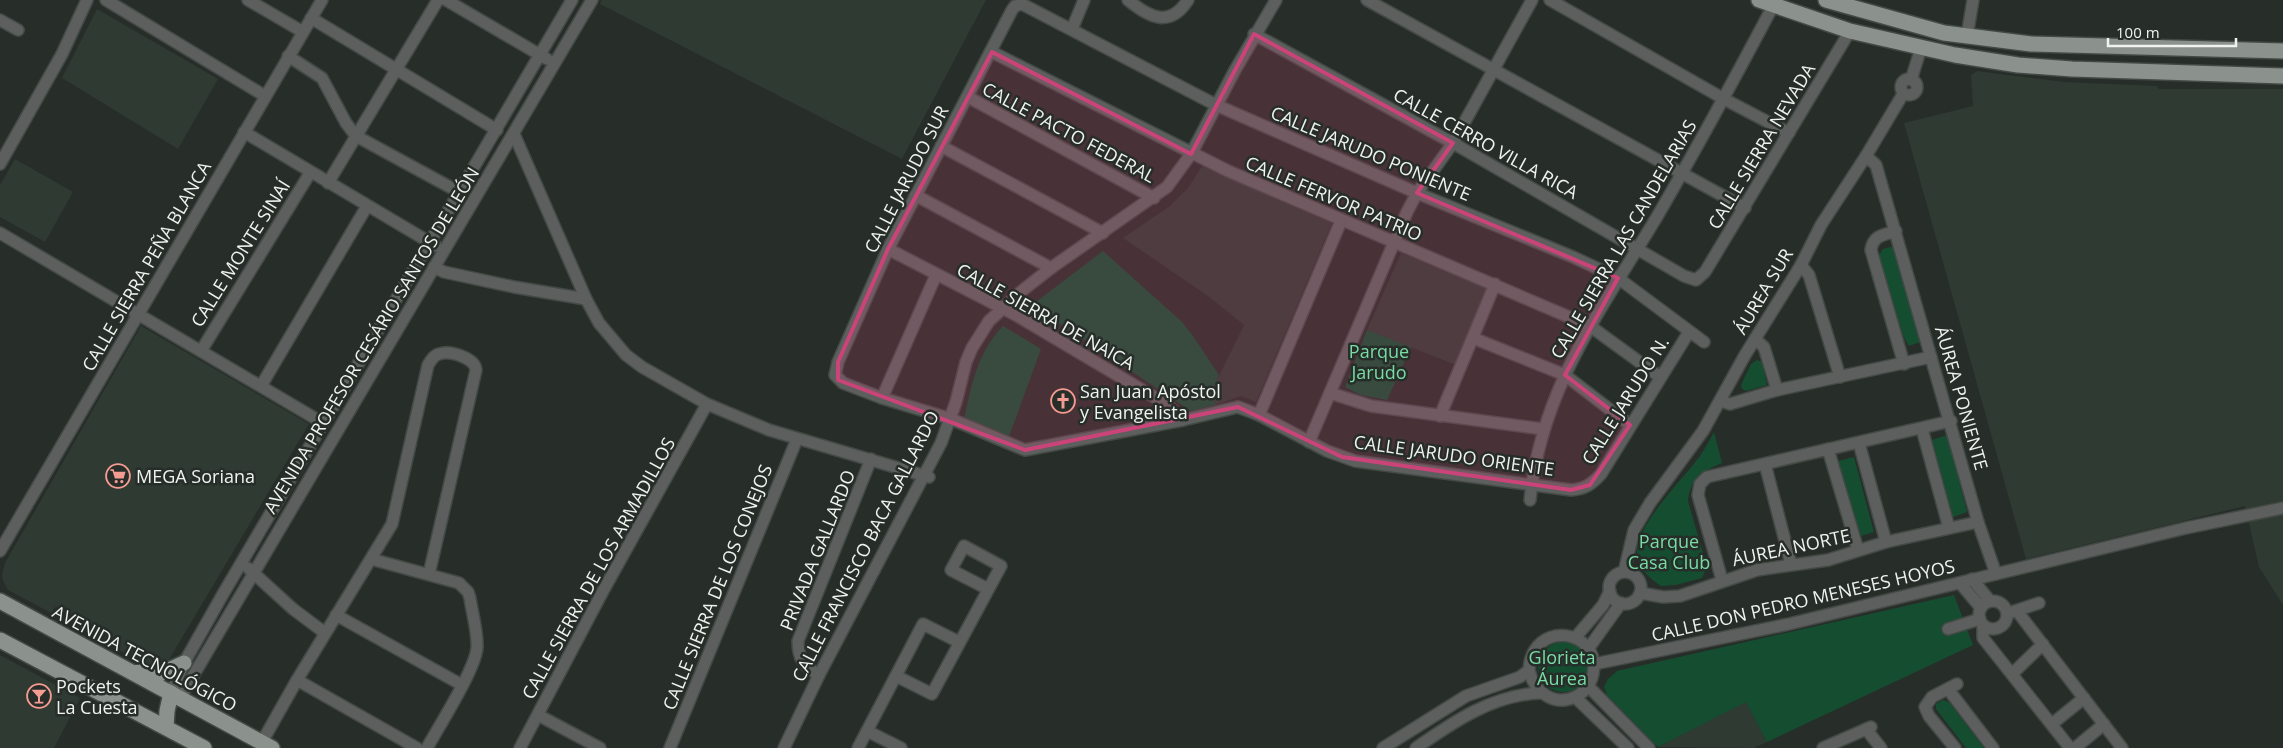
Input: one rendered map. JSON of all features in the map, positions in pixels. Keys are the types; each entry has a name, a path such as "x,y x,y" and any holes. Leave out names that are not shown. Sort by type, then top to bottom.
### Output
{"main road":[{"path":"1759,0 1850,31 1921,48 1992,61 2056,68 2283,76"},
{"path":"1826,0 1944,33 2031,44 2283,51"},
{"path":"0,590 5,604"},
{"name":"AVENIDA TECNOLÓGICO","path":"5,604 267,745"},
{"path":"0,640 204,748"},
{"path":"132,671 160,674 184,663"},
{"path":"166,727 167,711 176,695"}],"street":[{"path":"0,164 62,54 87,0"},
{"path":"106,0 265,96"},
{"path":"248,0 303,32"},
{"name":"CALLE SIERRA PEÑA BLANCA","path":"0,551 322,0"},
{"path":"328,183 438,0"},
{"path":"446,0 555,63"},
{"name":"AVENIDA PROFESOR CESÁRIO SANTOS DE LEÓN","path":"176,695 184,663 572,0"},
{"name":"AVENIDA PROFESOR CESÁRIO SANTOS DE LEÓN","path":"176,695 254,572 592,0"},
{"path":"1072,29 1084,0"},
{"path":"1128,0 1150,14 1169,18 1178,13 1188,0"},
{"name":"CALLE FRANCISCO BACA GALLARDO","path":"784,748 819,675 927,477 951,419 972,348 989,321 1051,268 1154,198 1167,187 1191,154 1254,34 1276,0"},
{"path":"1368,0 1495,68 1745,208"},
{"path":"1309,442 1394,243 1418,193 1453,143 1532,0"},
{"path":"1550,0 1724,99 1790,133"},
{"path":"1967,36 1973,0"},
{"name":"CALLE JARUDO PONIENTE","path":"1018,4 1026,6 1072,29 1216,105 1418,193 1573,257 1618,278 1704,342"},
{"name":"CALLE JARUDO SUR","path":"835,375 838,362 888,249 992,52 1012,10 1018,4"},
{"name":"CALLE SIERRA LAS CANDELARIAS","path":"1530,500 1531,484 1543,429 1565,375 1590,326 1682,174 1773,6"},
{"path":"311,18 496,130"},
{"path":"0,20 18,30"},
{"name":"CALLE SIERRA NEVADA","path":"1701,278 1745,208 1850,31"},
{"name":"CALLE CERRO VILLA RICA","path":"1254,34 1453,143 1691,279 1701,278"},
{"name":"ÁUREA SUR","path":"1624,572 1634,530 1650,503 1698,438 1721,401 1755,339 1801,265 1825,217 1866,156 1903,94 1901,89 1902,83 1906,80 1911,80 1921,48"},
{"name":"CALLE FERVOR PATRIO","path":"992,52 1191,154 1341,221 1495,284 1590,326 1660,377"},
{"path":"288,56 322,78 346,123 356,136 459,192"},
{"name":"CALLE PACTO FEDERAL","path":"968,97 1154,198"},
{"path":"244,132 310,173 444,250"},
{"path":"514,134 586,299 599,323 626,356 707,404 748,423 927,477"},
{"path":"941,146 1103,233"},
{"name":"ÁUREA PONIENTE","path":"1866,156 1876,165 1951,422 1978,522 1996,574"},
{"name":"CALLE MONTE SINAÍ","path":"201,351 310,173"},
{"path":"915,195 1051,268"},
{"path":"261,386 367,206"},
{"path":"1259,415 1341,221"},
{"path":"1896,231 1876,238 1872,242 1871,250 1904,364"},
{"path":"0,233 323,423"},
{"name":"CALLE SIERRA DE NAICA","path":"888,249 1002,308 1166,404 1183,420"},
{"path":"1801,265 1810,275 1840,377"},
{"path":"434,267 444,272 514,287 586,299"},
{"path":"882,398 936,275"},
{"path":"1440,416 1495,284"},
{"name":"CALLE JARUDO N.","path":"1590,485 1601,474 1689,332"},
{"path":"1473,338 1565,375 1630,425"},
{"path":"1755,339 1764,347 1778,390"},
{"path":"267,745 297,680 387,534 396,514 428,365 434,356 442,353 469,358 475,365 476,370 429,574"},
{"path":"1721,401 1730,404 1778,390 1931,357"},
{"name":"CALLE JARUDO ORIENTE","path":"835,375 843,383 882,398 951,419 1025,450 1183,420 1238,407 1259,415 1309,442 1355,461 1571,490 1582,489 1590,485"},
{"path":"1330,393 1371,406 1543,429"},
{"name":"CALLE SIERRA DE LOS ARMADILLOS","path":"520,748 603,591 707,404"},
{"path":"1722,580 1698,495 1700,484 1707,477 1951,422"},
{"path":"1922,429 1949,528"},
{"name":"CALLE SIERRA DE LOS CONEJOS","path":"670,748 797,439"},
{"path":"1859,443 1886,542"},
{"path":"1828,449 1858,550"},
{"name":"PRIVADA GALLARDO","path":"819,675 806,668 800,655 798,640 872,460"},
{"path":"1765,464 1791,564"},
{"name":"CALLE DON PEDRO MENESES HOYOS","path":"1594,664 1779,626 2186,528 2283,508"},
{"name":"ÁUREA NORTE","path":"1640,593 1663,597 1680,596 1722,580 1757,570 1828,560 1886,542 1978,522"},
{"path":"896,676 932,694 1001,566 964,546 951,570 988,589"},
{"path":"371,559 459,583 468,592 470,598 477,640 476,654 462,685 427,748"},
{"path":"241,564 254,572 293,610 325,633"},
{"path":"1576,638 1603,605 1610,591 1612,578 1624,572 1632,573 1638,578 1641,585 1640,593 1632,602 1621,603 1614,599 1610,591"},
{"path":"1972,580 1990,629 1999,628 2005,623 2012,612 2039,603"},
{"path":"1960,583 1984,613 1983,638 2070,748"},
{"path":"1588,648 1621,603"},
{"path":"1948,629 2001,603 2043,644 2122,748"},
{"path":"336,615 462,685"},
{"path":"1589,622 1600,631"},
{"path":"858,748 923,624 959,642"},
{"path":"1556,635 1576,638 1588,648 1594,664 1594,671 1588,686 1575,697 1558,700 1541,693 1535,687 1529,670 1533,651 1547,638 1556,635"},
{"path":"2012,674 2043,644"},
{"path":"1383,748 1466,696 1520,677 1529,670"},
{"path":"297,680 417,748"},
{"path":"1588,686 1649,748"},
{"path":"1955,748 1929,716 1925,707 1929,700 1952,687 1993,748"},
{"path":"1416,748 1472,712 1525,694 1541,693"},
{"path":"1575,697 1628,748"},
{"path":"2052,724 2084,698"},
{"path":"538,715 600,748"},
{"path":"2075,748 2104,724"},
{"path":"1823,748 1869,728 1881,748"},
{"path":"867,731 901,748"}],"highlighted area":[{"path":"1254,34 1453,143 1417,193 1618,278 1565,375 1630,425 1590,485 1571,490 1342,457 1238,407 1025,450 838,380 838,362 888,249 992,52 1191,154"}],"shaded area":[{"path":"602,0 986,0 902,159 600,4"},
{"path":"97,9 218,79 178,149 62,78"},
{"path":"1977,71 2065,82 2157,86 2159,89 2283,89 2283,605 2259,567 2245,506 2026,559 1904,123 1973,106 1971,75"},
{"path":"15,159 73,192 45,242 0,217 0,185"},
{"path":"1202,166 1332,223 1256,402 1241,396 1215,405 1214,386 1244,325 1208,296 1123,238 1170,206 1188,188"},
{"path":"1401,253 1487,289 1456,365 1367,330"},
{"path":"141,326 309,424 167,663 152,667 103,642 106,635 55,607 51,613 8,590 3,581 2,574 5,563"},
{"path":"0,655 80,698 54,748 0,748"},
{"path":"1746,701 1767,742 1754,748 1658,747"}],"green space":[{"path":"1894,246 1920,342 1909,346 1904,338 1879,255 1883,249"},
{"path":"1103,251 1182,322 1193,336 1219,375 1214,386 1215,405 1191,411 1032,305"},
{"path":"1003,326 1041,349 1007,442 963,425 976,372 986,348"},
{"name":"Parque Jarudo","path":"1367,330 1411,347 1387,400 1361,395 1345,387"},
{"path":"1757,360 1762,362 1767,385 1746,391 1742,389 1741,385 1751,364"},
{"name":"Parque Casa Club","path":"1714,432 1722,463 1703,473 1695,481 1691,487 1688,501 1707,567 1702,578 1676,585 1661,586 1648,576 1639,563 1637,552 1639,541 1652,516 1700,456"},
{"path":"1947,435 1967,512 1953,517 1932,440"},
{"path":"1854,457 1874,532 1861,536 1838,461"},
{"path":"1954,595 1973,645 1767,742 1746,702 1658,747 1607,695 1604,687 1608,679 1617,671"},
{"name":"Glorieta Áurea","path":"1563,642 1572,644 1583,653 1588,667 1586,676 1577,687 1563,692 1554,690 1543,681 1538,667 1540,658 1549,647"},
{"path":"1943,700 1949,702 1984,748 1966,748 1936,709 1936,704"}],"place":[{"name":"San Juan Apóstol y Evangelista","path":"1063,401"},
{"name":"MEGA Soriana","path":"118,476"},
{"name":"Pockets La Cuesta","path":"39,696"}]}
